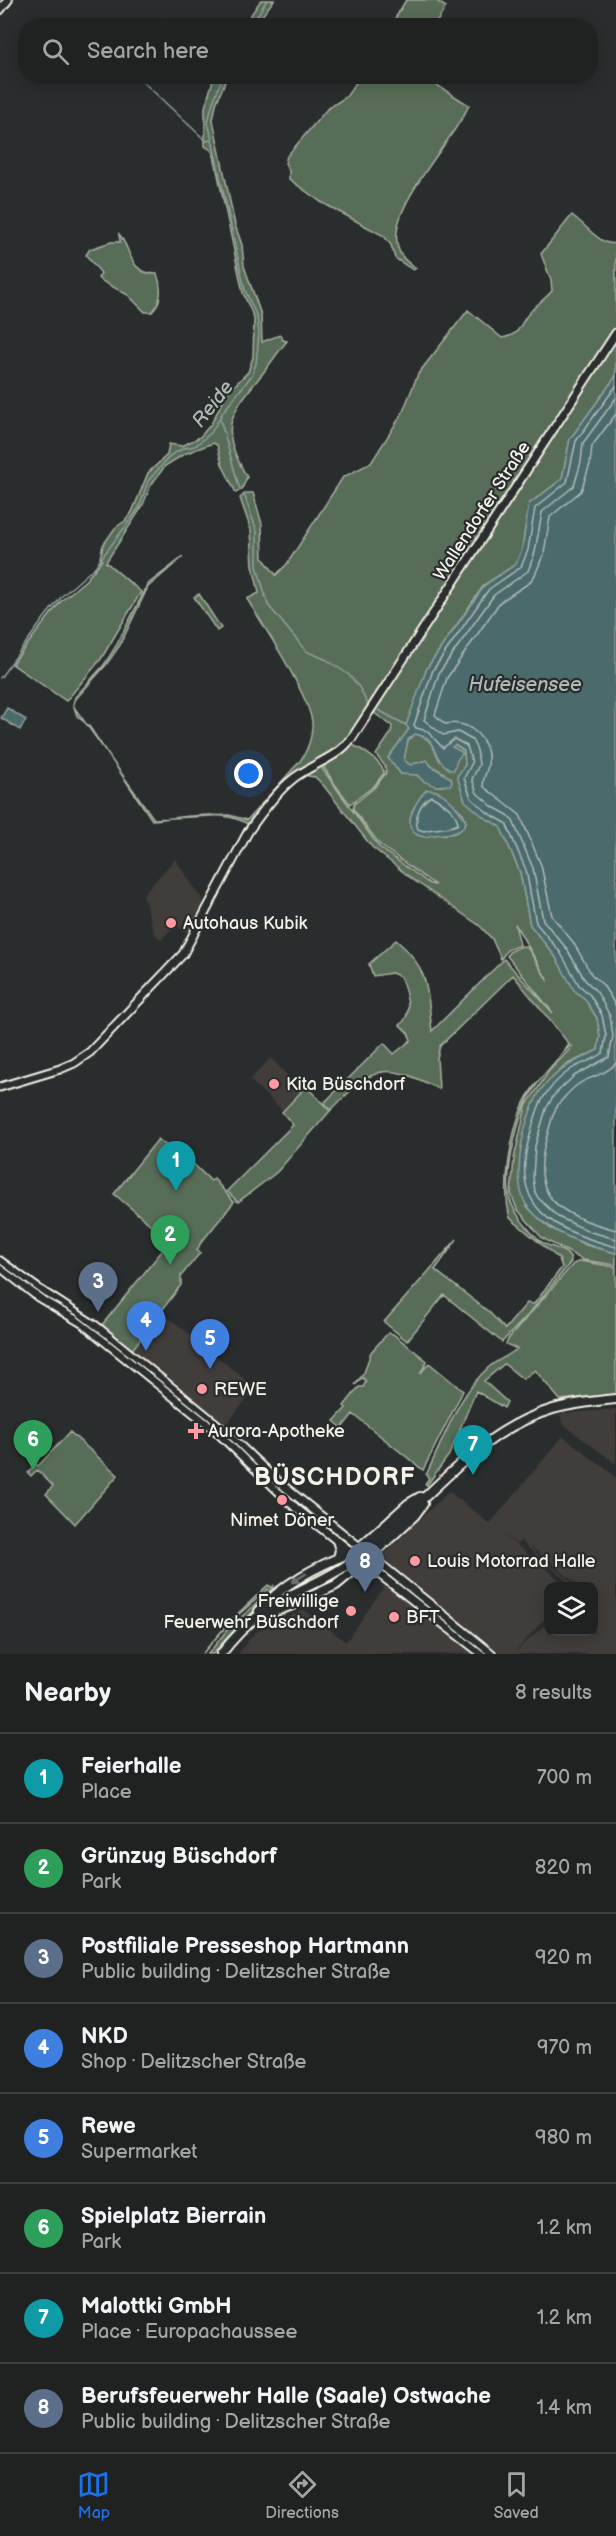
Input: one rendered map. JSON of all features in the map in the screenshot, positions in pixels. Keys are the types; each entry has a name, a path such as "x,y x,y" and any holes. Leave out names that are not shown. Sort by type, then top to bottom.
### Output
{"main road":[{"path":"0,10 8,0"},
{"name":"Wallendorfer Straße","path":"0,1086 60,1069 90,1052 183,954 248,832 260,815 296,777 341,751 373,706 616,333"},
{"path":"0,1261 96,1326 219,1426 276,1480 492,1654"},
{"path":"0,1266 38,1297 82,1323 197,1416 297,1509 482,1654"},
{"path":"250,1622 273,1605 349,1564 476,1451 514,1425 553,1409 588,1401 616,1399"},
{"path":"250,1622 336,1585 358,1557 415,1515 430,1493"},
{"path":"221,1654 267,1602 283,1588 338,1558 358,1557 408,1504 430,1493"},
{"path":"337,1540 340,1550 338,1558"}],"shaded area":[{"path":"175,859 205,904 189,934 175,925 161,940 154,933 143,894"},
{"name":"Kita Büschdorf","path":"271,1058 302,1091 283,1111 250,1080"},
{"path":"162,1312 253,1386 252,1393 228,1422 220,1422 132,1350"},
{"path":"616,1409 616,1464 563,1424 560,1414"},
{"path":"563,1436 616,1477 616,1654 501,1654 381,1557 449,1491 490,1524"},
{"path":"386,1584 473,1654 238,1654 259,1630 304,1610 346,1642"}],"green space":[{"path":"261,0 274,0 260,18 249,18"},
{"path":"406,0 435,0 446,7 439,18 395,18"},
{"path":"212,84 224,84 216,104 213,120 235,225 242,245 244,266 261,315 262,342 280,335 283,340 287,341 234,414 230,435 238,461 247,477 242,489 236,493 222,464 217,445 213,443 184,454 165,466 151,485 142,507 106,562 141,592 101,659 66,701 12,664 61,601 86,580 102,560 100,558 103,545 115,528 132,512 148,473 167,455 169,444 182,446 200,437 211,424 227,393 248,372 253,357 254,318 243,293 214,156 205,146 205,107"},
{"path":"355,84 435,84 469,105 420,179 399,221 397,240 403,258 416,268 413,270 395,258 391,245 384,236 321,202 289,179 289,171 285,163 287,156 327,109 346,97"},
{"path":"572,215 605,242 616,243 616,328 348,739 338,751 292,777 234,849 248,824 226,816 218,816 229,815 247,820 300,761 312,732 312,722 303,695 247,599 259,593 253,566 251,530 240,498 246,493 253,493 262,524 263,558 276,575 287,564 343,477 371,463 402,414 418,374 468,310 502,338 514,334 526,316 552,291 551,280 541,254"},
{"path":"119,234 136,265 148,273 157,274 160,294 158,304 152,312 145,312 128,295 100,280 98,278 101,273 86,255 90,249 111,242 120,242"},
{"path":"616,337 616,376 570,439 562,479 529,504 522,549 516,564 484,585 427,668 407,725 409,729 388,758 401,774 415,774 432,784 443,786 444,773 423,761 410,765 404,760 408,740 415,734 421,735 431,744 440,761 457,759 462,753 452,748 455,744 464,751 465,765 485,818 500,826 520,872 530,925 555,956 574,989 585,999 597,1018 600,1036 598,1050 566,1065 543,1087 526,1206 550,1228 586,1245 616,1253 616,1265 583,1260 542,1238 517,1209 511,1194 514,1158 526,1106 549,1071 572,1047 570,1046 562,1054 569,1044 513,975 440,1046 437,1058 439,1089 404,1074 380,1072 358,1084 331,1110 324,1103 384,1043 394,1054 411,1040 400,1025 405,1020 408,1008 401,977 392,973 373,976 369,964 396,940 415,960 425,981 432,1031 504,959 553,1013 507,956 509,952 522,946 527,947 548,981 515,924 520,945 507,950 501,959 492,939 480,926 412,879 372,847 323,785 315,777 308,776 307,772 336,758 350,744 376,761 384,773 374,786 350,804 323,766 321,767 379,847 430,884 435,885 380,845 353,809 354,804 375,787 386,773 385,766 376,755 391,733 392,726 373,712","holes":["436,791 463,813 466,822 464,826 452,834 442,834 433,831 412,811 422,795"]},
{"path":"183,557 148,587 120,645 106,665 74,701 74,707 73,704 75,697 104,665 116,646 148,584"},
{"path":"199,594 221,628 217,631 194,597"},
{"path":"74,707 85,723 77,716"},
{"path":"85,723 89,726 111,758"},
{"path":"111,758 154,819 172,818 152,820"},
{"path":"202,815 218,816 172,818"},
{"path":"544,1074 527,1102 517,1129 509,1175 510,1199 526,1227 543,1243 567,1254 571,1262 528,1315 502,1342 444,1295 407,1341 384,1322 457,1239 435,1270 489,1312 505,1329 527,1303 534,1304 562,1267 559,1259 510,1218 508,1204 507,1188 510,1153 518,1118 531,1091"},
{"path":"303,1083 330,1111 277,1172 238,1202 227,1191 293,1125 282,1112 301,1092 298,1088"},
{"path":"158,1139 177,1154 182,1153 211,1181 214,1179 234,1202 200,1244 197,1251 200,1253 181,1276 181,1285 132,1350 102,1325 170,1241 114,1194"},
{"path":"580,1261 616,1267 616,1394 560,1400 535,1370 523,1379 504,1364 484,1381 507,1402 504,1408 476,1391 449,1455 427,1485 425,1484 429,1478 426,1475 446,1432 469,1390 489,1367 517,1349 506,1344 509,1338 573,1264"},
{"path":"388,1333 393,1334 427,1361 420,1374 429,1363 463,1391 423,1470 353,1414 342,1428 334,1421 346,1408 344,1406 359,1387 363,1387 366,1381 363,1378 355,1385 364,1373 371,1352"},
{"path":"70,1432 118,1475 75,1524 46,1494 53,1486 37,1470 31,1476 28,1473 36,1464 38,1466"},
{"path":"346,1556 349,1560 340,1566 271,1604 286,1589"},
{"path":"268,1585 273,1588 271,1591 213,1654 208,1654 227,1630 270,1591 268,1589 231,1621 202,1654 231,1620"}],"water":[{"name":"Hufeisensee","path":"616,376 616,1253 579,1242 546,1224 528,1207 522,1196 519,1181 522,1145 531,1110 538,1095 545,1085 563,1069 598,1050 600,1036 597,1018 585,999 574,990 555,956 530,925 520,872 500,826 485,818 465,801 457,776 465,765 464,751 455,745 452,747 463,753 457,760 454,770 450,770 440,760 429,740 415,734 408,740 404,760 410,765 427,760 431,766 451,778 450,785 436,786 423,781 417,775 401,774 388,758 409,729 406,725 427,668 485,585 516,564 522,549 529,504 562,479 570,439"},
{"path":"7,708 26,720 20,730 1,718"},
{"path":"426,790 439,792 459,811 466,822 459,831 425,837 412,830 410,817"}],"waterway":[{"name":"Reide","path":"256,18 267,0"},
{"path":"145,84 206,141 212,140"},
{"name":"Reide","path":"0,678 62,596 94,568 125,527 139,508 148,481 171,455 184,448 195,446 211,433 223,412 252,375 256,364 259,334 257,317 245,290 208,122 220,84"},
{"path":"220,419 240,490"},
{"path":"244,494 257,532 257,566 268,605 306,651 327,660 349,675 359,687 367,703"},
{"path":"378,710 406,725"}],"tram line":[{"path":"0,1264 45,1297 76,1315 216,1426 277,1486 486,1654"}],"place":[{"name":"Autohaus Kubik","path":"171,923"},
{"name":"Kita Büschdorf","path":"274,1084"},
{"name":"Feierhalle","path":"176,1191"},
{"name":"Grünzug Büschdorf","path":"170,1265"},
{"name":"Postfiliale Presseshop Hartmann","path":"98,1312"},
{"name":"NKD","path":"146,1351"},
{"name":"Rewe","path":"210,1369"},
{"name":"REWE","path":"202,1389"},
{"name":"Aurora-Apotheke","path":"196,1431"},
{"name":"Spielplatz Bierrain","path":"33,1470"},
{"name":"Malottki GmbH","path":"473,1475"},
{"name":"Nimet Döner","path":"282,1500"},
{"name":"Louis Motorrad Halle","path":"415,1561"},
{"name":"Berufsfeuerwehr Halle (Saale) Ostwache","path":"365,1592"},
{"name":"Freiwillige Feuerwehr Büschdorf","path":"351,1611"},
{"name":"BFT","path":"394,1617"}],"district":[{"name":"BÜSCHDORF","path":"335,1477"}]}
